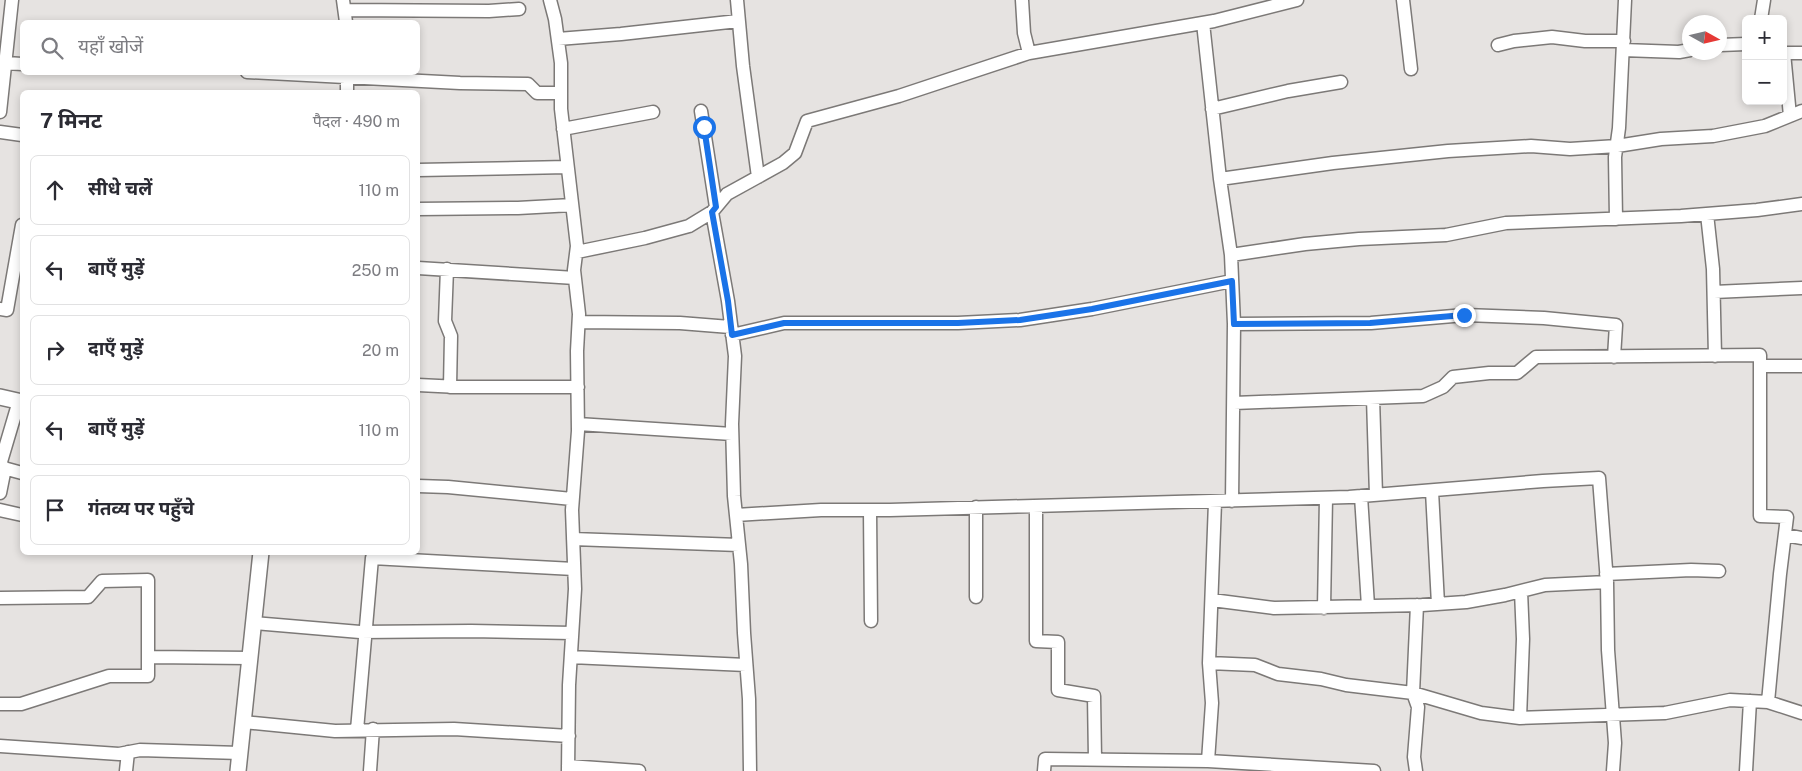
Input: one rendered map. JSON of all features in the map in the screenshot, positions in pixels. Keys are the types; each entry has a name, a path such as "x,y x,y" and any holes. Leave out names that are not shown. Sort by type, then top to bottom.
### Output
{"street":[{"path":"0,112 12,0"},
{"path":"550,0 555,19 561,63 563,129 577,252 574,270 579,322 578,424 572,499 575,589 568,768 639,771"},
{"path":"736,0 758,177"},
{"path":"1022,0 1024,33 1029,53"},
{"path":"577,252 690,226 714,209 727,194 783,163 795,153 807,121 899,96 1029,53 1203,23 1297,0"},
{"path":"1403,0 1411,69"},
{"path":"1616,219 1615,157 1620,128 1625,0"},
{"path":"1762,15 1764,0"},
{"path":"345,11 489,11 519,9"},
{"path":"558,39 738,21"},
{"path":"1203,23 1220,179 1231,254 1234,324 1232,501"},
{"path":"1498,45 1514,41 1552,37 1682,51"},
{"path":"1727,43 1742,44"},
{"path":"1787,53 1802,53"},
{"path":"1785,60 1790,116"},
{"path":"6,63 20,64"},
{"path":"347,90 347,75 460,84 528,84 538,93 561,93"},
{"path":"1212,108 1341,82"},
{"path":"701,111 735,356 732,434 749,698 750,771"},
{"path":"1220,179 1333,163 1448,152 1531,146 1570,149 1617,146 1661,139 1741,132 1764,126 1802,111"},
{"path":"563,129 653,112"},
{"path":"0,132 20,135"},
{"path":"420,170 567,167"},
{"path":"1231,254 1305,244 1446,236 1506,223 1707,214 1802,204"},
{"path":"420,208 518,208 572,205"},
{"path":"1707,214 1713,269 1715,356"},
{"path":"0,309 7,310 17,286 20,249"},
{"path":"420,268 575,278"},
{"path":"448,269 445,321 451,336 450,387"},
{"path":"579,322 680,323 731,331 784,323 958,323 1020,320 1092,309 1232,281"},
{"path":"1714,292 1802,288"},
{"path":"1234,324 1370,323 1464,315 1553,319 1616,325 1614,357"},
{"path":"1234,403 1423,396 1443,387 1453,377 1489,373 1517,373 1536,357 1760,355 1760,516 1788,518 1780,574 1768,702"},
{"path":"1760,366 1802,366"},
{"path":"420,385 450,387 578,387"},
{"path":"0,396 20,402"},
{"path":"1373,398 1376,495"},
{"path":"0,493 2,466 20,405"},
{"path":"578,424 732,434"},
{"path":"2,466 20,472"},
{"path":"736,515 821,510 1326,498 1599,478 1615,743 1613,771"},
{"path":"420,486 572,499"},
{"path":"1432,491 1438,604"},
{"path":"1361,496 1368,606"},
{"path":"1324,608 1326,498"},
{"path":"1208,761 1212,703 1209,663 1215,502"},
{"path":"1036,506 1036,642 1058,642 1058,690 1094,696 1095,759"},
{"path":"976,507 976,597"},
{"path":"0,510 20,514"},
{"path":"870,510 871,621"},
{"path":"1785,535 1802,538"},
{"path":"572,539 739,545"},
{"path":"238,771 261,555"},
{"path":"357,730 372,558 574,569"},
{"path":"1212,600 1274,608 1438,604 1466,602 1545,585 1691,570 1718,571"},
{"path":"0,598 88,597 102,580 148,580 148,676 108,676 21,704 0,704"},
{"path":"1520,718 1523,639 1521,591"},
{"path":"1416,605 1413,693 1418,707 1414,757 1416,771"},
{"path":"253,623 366,632 572,633"},
{"path":"148,657 250,658"},
{"path":"571,657 746,665"},
{"path":"1209,663 1255,665 1278,674 1321,678 1346,685 1413,693 1481,714 1520,718 1665,713 1730,700 1768,702 1802,713"},
{"path":"1746,771 1750,701"},
{"path":"243,722 335,731 454,729 569,736"},
{"path":"370,771 373,729"},
{"path":"0,746 119,754 140,750 240,753"},
{"path":"126,771 128,752"},
{"path":"1044,771 1046,759 1208,761 1374,771"}],"route":[{"path":"704,127 716,207 712,212 722,263 732,335 784,323 958,323 1020,320 1092,309 1232,281 1234,324 1370,323 1464,315"}]}
